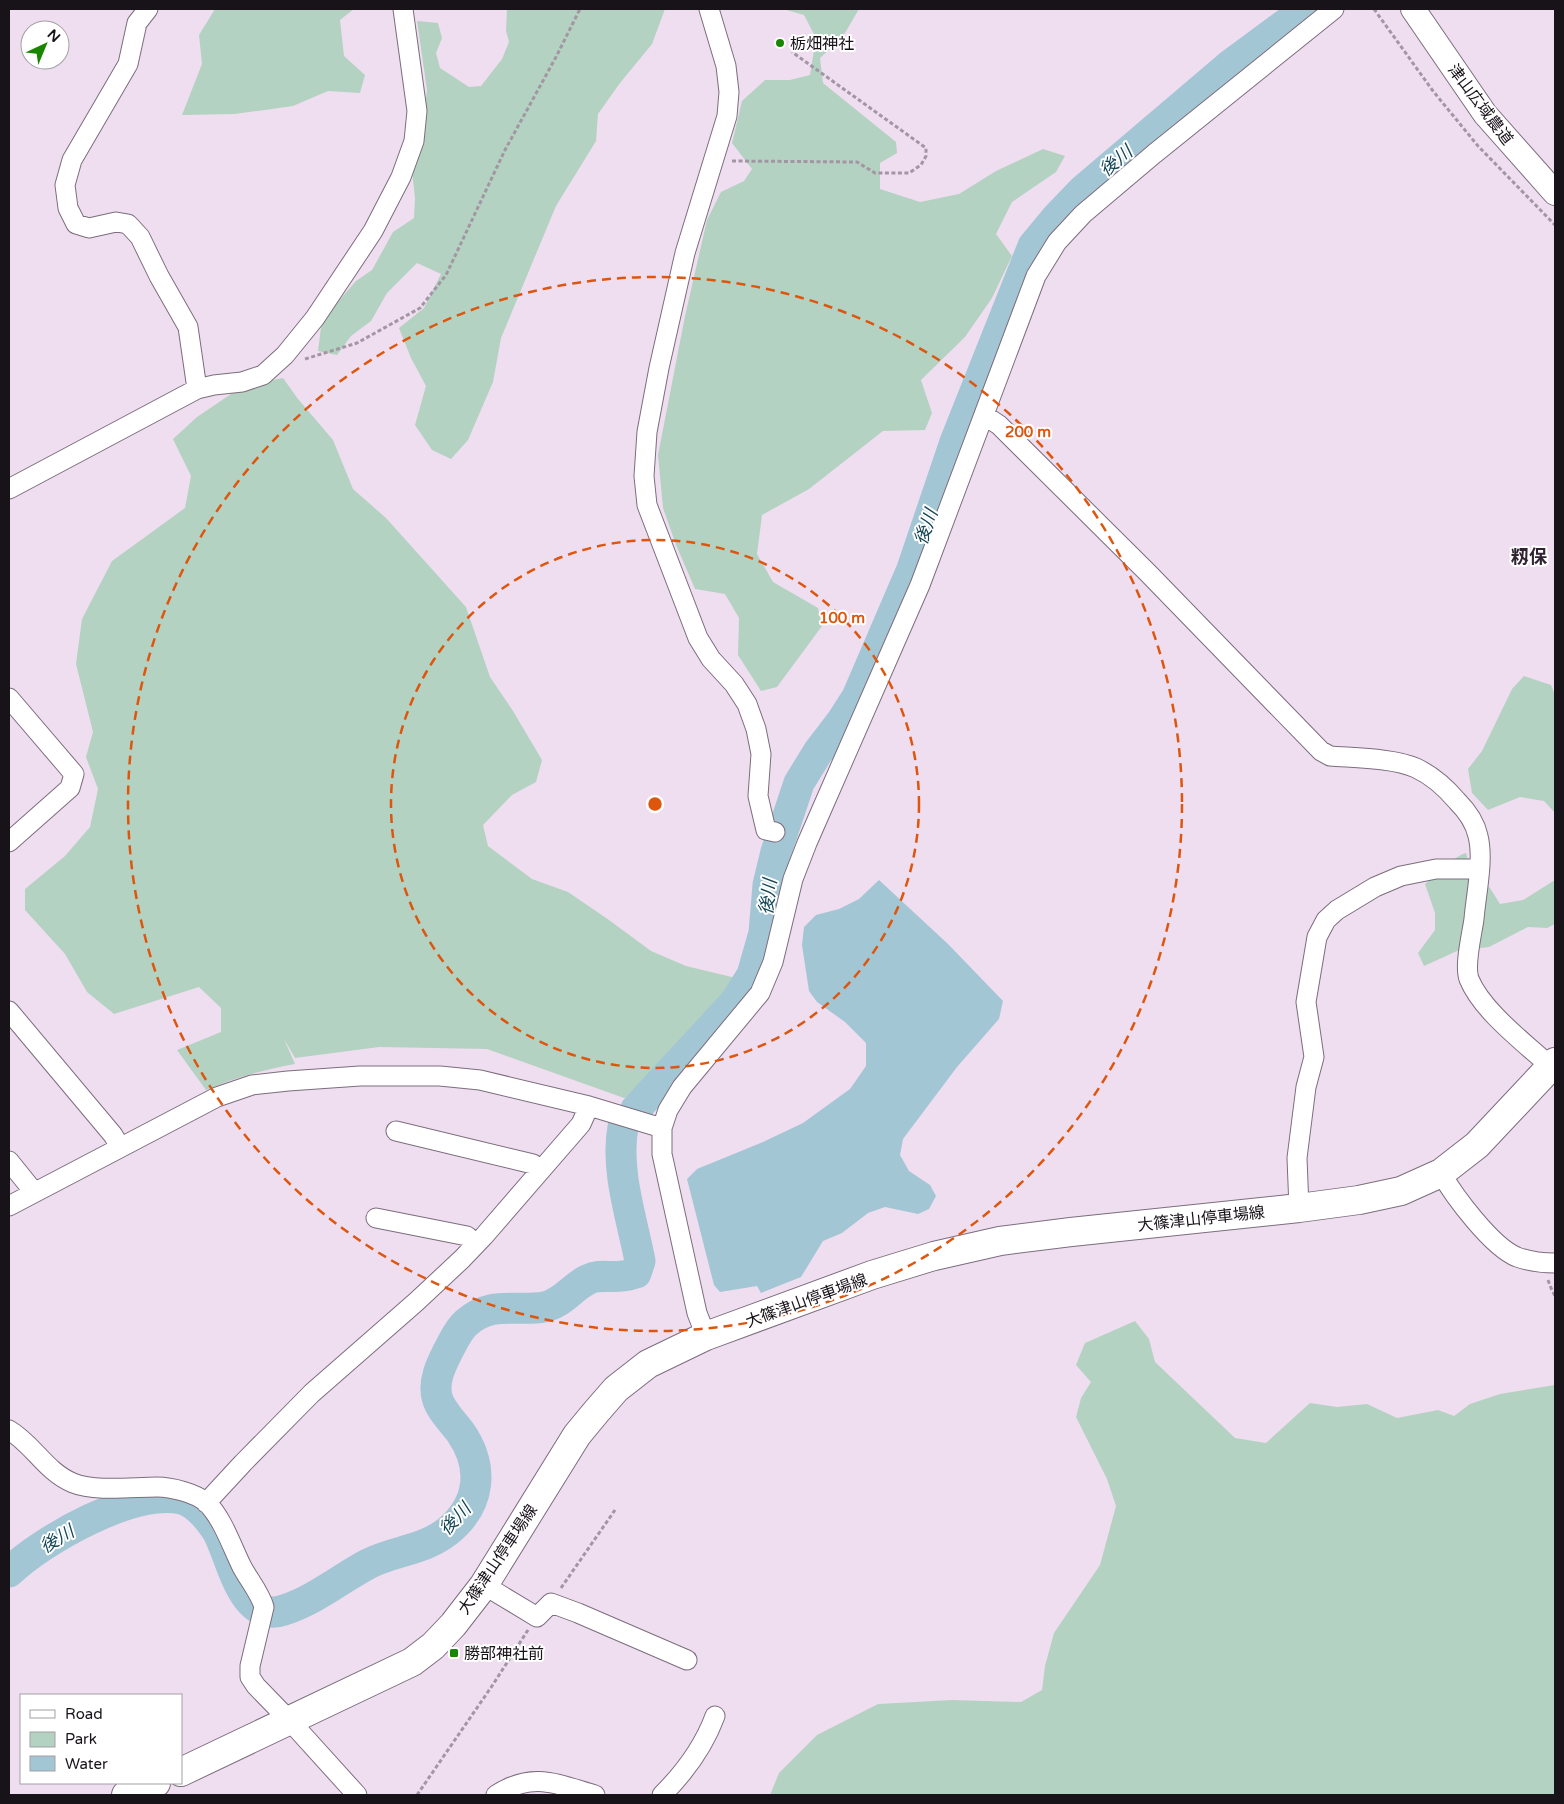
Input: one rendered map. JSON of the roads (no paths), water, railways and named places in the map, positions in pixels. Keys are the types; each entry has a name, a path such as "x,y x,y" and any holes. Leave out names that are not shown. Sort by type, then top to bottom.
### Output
{"main road":[{"name":"大篠津山停車場線","path":"182,1772 412,1662 433,1646 453,1625 484,1585 577,1435 616,1389 648,1364 706,1336 872,1275 934,1256 1000,1241 1299,1208 1359,1200 1401,1191 1441,1173 1477,1145 1553,1065"},
{"path":"126,1795 154,1784"}],"street":[{"path":"148,9 137,23 128,64 72,160 65,185 68,208 76,224 89,228 116,222 128,224 140,237 159,276 188,327 197,389"},
{"path":"9,489 197,389 242,382 263,374 285,354 315,318 373,231 401,177 414,140 417,112 403,9"},
{"path":"709,9 726,66 729,92 727,116 685,253 648,432 644,476 647,505 698,638 711,659 734,684 747,704 756,729 761,754 758,796 762,819 766,830 775,832"},
{"path":"706,1336 697,1313 662,1154 662,1128 668,1110 682,1086 760,993 773,962 793,879 920,585 1036,276 1057,242 1083,214 1154,154 1334,9"},
{"name":"津山広域農道","path":"1413,9 1485,114 1555,194"},
{"path":"984,415 999,425 1128,553 1321,751 1330,756 1390,762 1415,767 1427,774 1465,808 1479,836 1479,869 1468,959 1468,976 1475,990 1489,1009 1553,1065"},
{"path":"9,698 74,774 70,788 9,842"},
{"path":"1299,1208 1297,1158 1306,1087 1314,1057 1306,1002 1317,937 1326,920 1337,910 1375,887 1401,876 1436,868 1479,869"},
{"path":"9,1012 114,1135 120,1147"},
{"path":"9,1206 216,1097 252,1085 360,1076 440,1076 480,1080 590,1106 662,1128"},
{"path":"206,1503 312,1394 416,1302 476,1244 581,1124 590,1106"},
{"path":"396,1131 533,1164 541,1170"},
{"path":"9,1161 34,1192"},
{"path":"1441,1173 1447,1184 1486,1233 1503,1248 1516,1257 1555,1263"},
{"path":"376,1218 467,1236 476,1244"},
{"path":"9,1430 18,1435 58,1476 75,1484 117,1488 159,1487 185,1491 206,1503 224,1528 248,1579 262,1600 263,1612 250,1666 250,1677 256,1686 357,1795"},
{"path":"484,1585 537,1617 551,1603 687,1660"},
{"path":"662,1795 697,1752 709,1733 715,1716"},
{"path":"496,1795 510,1786 532,1781 550,1782 595,1795"}],"water":[{"path":"879,880 948,944 1003,1001 999,1019 957,1067 903,1139 900,1155 909,1171 930,1185 936,1196 929,1209 918,1214 885,1207 868,1213 842,1233 823,1241 801,1277 761,1293 757,1286 720,1292 714,1285 687,1179 697,1169 763,1142 803,1123 850,1089 866,1066 866,1043 845,1022 817,1002 809,991 802,945 804,927 816,915 839,909 859,899"}],"waterway":[{"name":"後川","path":"636,1109 735,1002 752,975 764,933 768,885 776,852 799,783 818,752 857,697 912,569 955,442 1033,246 1083,190 1230,65 1306,9"},
{"name":"後川","path":"9,1572 44,1545 90,1519 139,1502 162,1498 182,1499 200,1510 208,1519 217,1531 240,1586 258,1608 269,1612 295,1606 378,1559 419,1547 448,1531 459,1520 473,1497 476,1485 476,1472 468,1446 461,1433 444,1411 437,1397 438,1373 456,1336 463,1326 476,1316 495,1309 544,1307 562,1299 583,1282 593,1278 624,1276 636,1273 640,1261 623,1177 621,1160 623,1127"}],"place":[{"name":"栃畑神社","path":"780,43"},
{"name":"勝部神社前","path":"454,1653"}],"district":[{"name":"籾保","path":"1529,557"}]}
